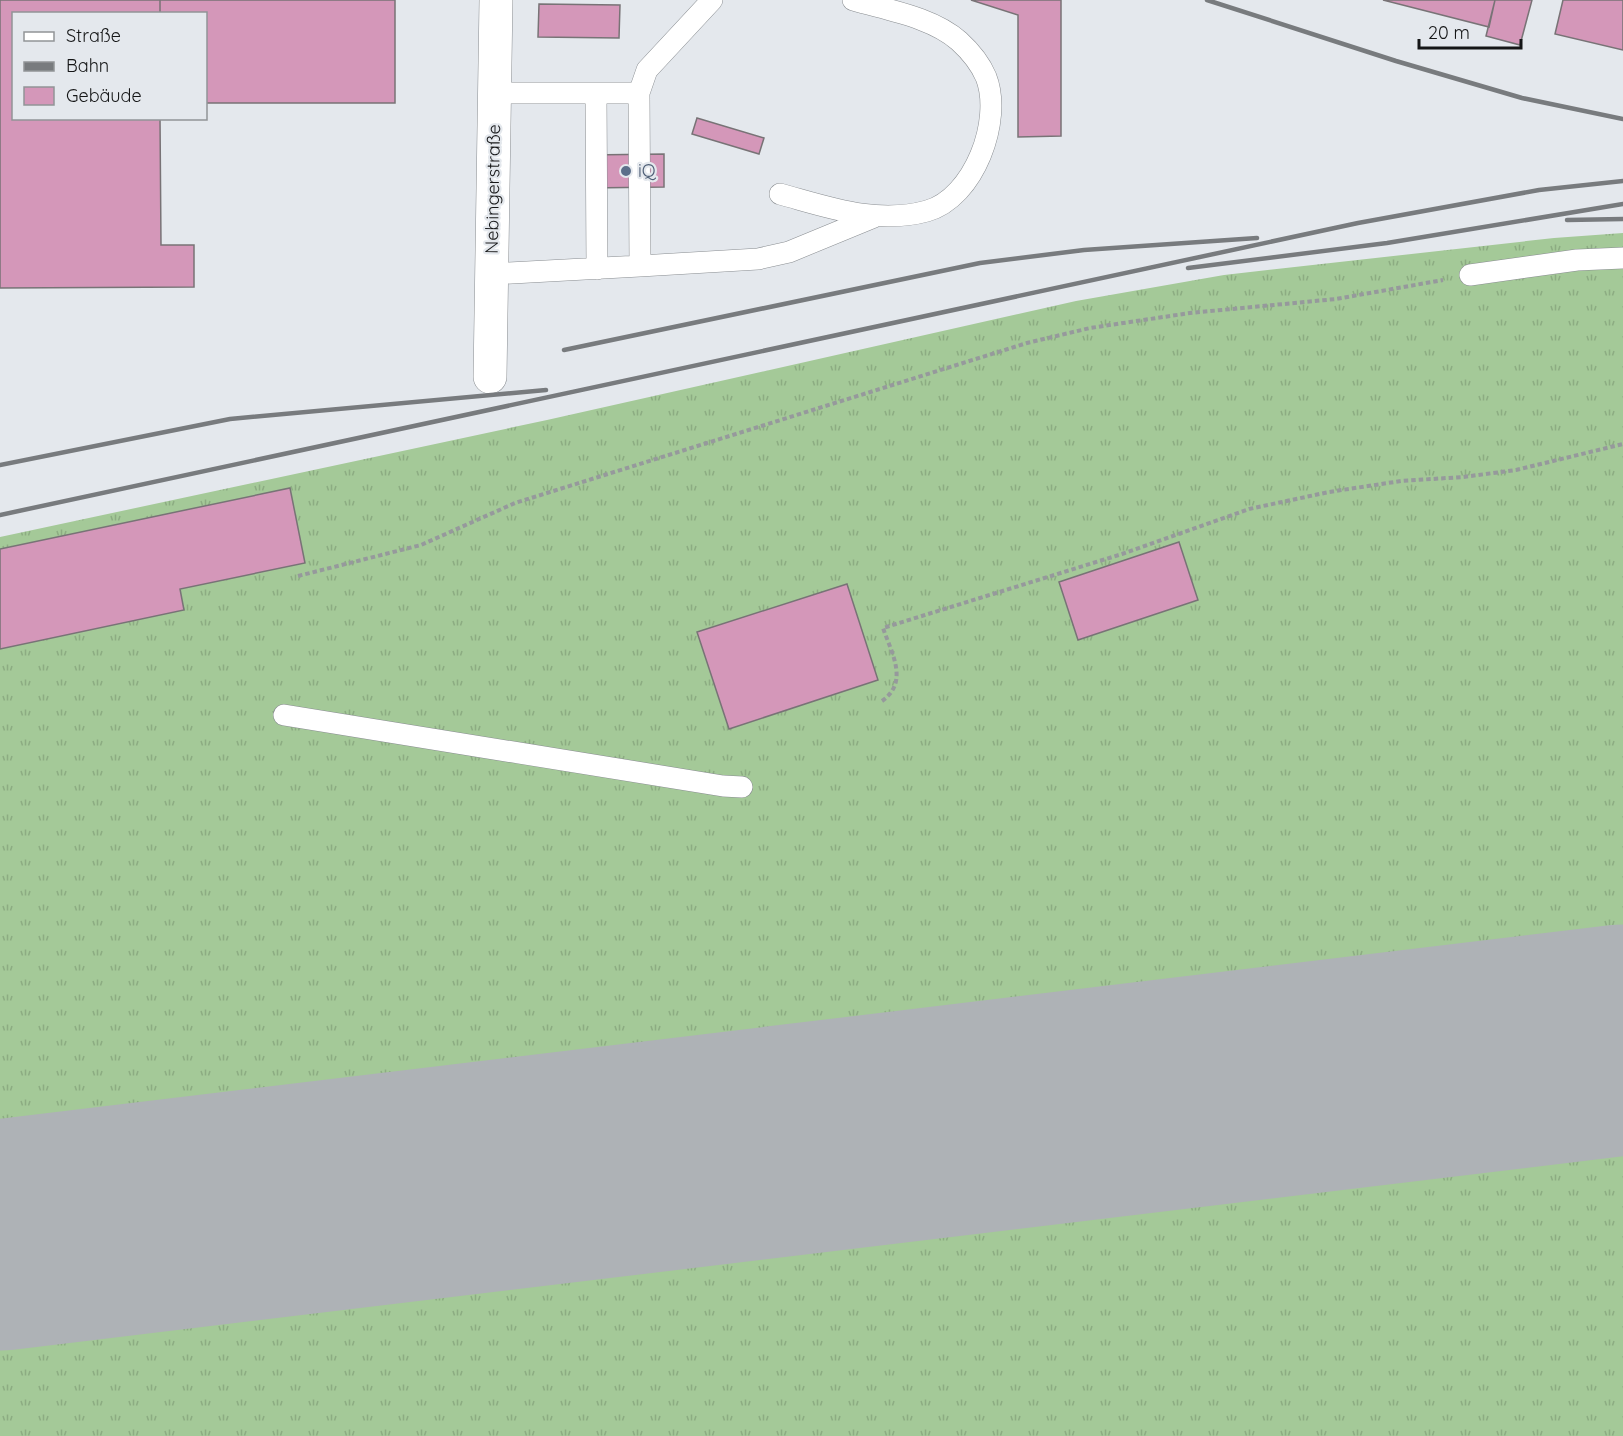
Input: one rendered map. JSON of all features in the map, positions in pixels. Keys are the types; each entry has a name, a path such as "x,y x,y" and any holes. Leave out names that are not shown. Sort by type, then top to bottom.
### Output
{"street":[{"name":"Nebingerstraße","path":"490,377 496,0"}],"lane":[{"path":"640,266 639,93 647,70 712,0"},
{"path":"492,274 758,260 789,252 874,217 928,211 947,202 963,186 977,165 986,136 990,106 987,79 975,58 958,39 929,23 853,0"},
{"path":"494,93 639,93"},
{"path":"596,93 597,268"},
{"path":"780,194 874,217"},
{"path":"1470,275 1577,260 1623,258"},
{"path":"284,716 723,786 742,787"}],"path":[{"path":"298,576 422,545 515,503 1027,343 1090,328 1190,313 1336,298 1470,275"},
{"path":"882,701 895,687 898,677 884,628 1122,554 1249,509 1329,492 1401,481 1463,477 1516,470 1623,444"}],"green space":[{"path":"1623,233 1623,1436 0,1436 0,537 547,420 1076,301 1224,275 1554,238"}],"building":[{"path":"0,0 160,0 160,12 12,12 12,120 160,120 161,245 194,245 194,287 0,288"},
{"path":"160,0 395,0 395,103 207,103 207,12 160,12"},
{"path":"971,0 1061,0 1061,136 1018,137 1018,15"},
{"path":"1383,0 1495,0 1489,27"},
{"path":"1495,0 1532,0 1520,45 1486,36"},
{"path":"1563,0 1623,0 1623,50 1555,34"},
{"path":"539,4 620,5 619,38 538,37"},
{"path":"697,118 764,138 759,154 692,134"},
{"name":"iQ","path":"664,154 664,187 588,188 588,155"},
{"path":"290,488 305,563 180,589 184,610 0,649 0,549"},
{"path":"1179,542 1198,600 1078,640 1059,582"},
{"path":"847,584 878,680 729,729 697,632"}],"runway":[{"path":"0,1235 1623,1040"}],"railway":[{"path":"1207,0 1396,61 1522,98 1623,119"},
{"path":"0,515 1358,223 1539,190 1623,181"},
{"path":"1188,268 1387,243 1623,204"},
{"path":"1567,220 1623,219"},
{"path":"564,350 980,263 1084,250 1257,238"},
{"path":"0,465 230,419 546,390"}],"place":[{"name":"iQ","path":"626,171"}]}
